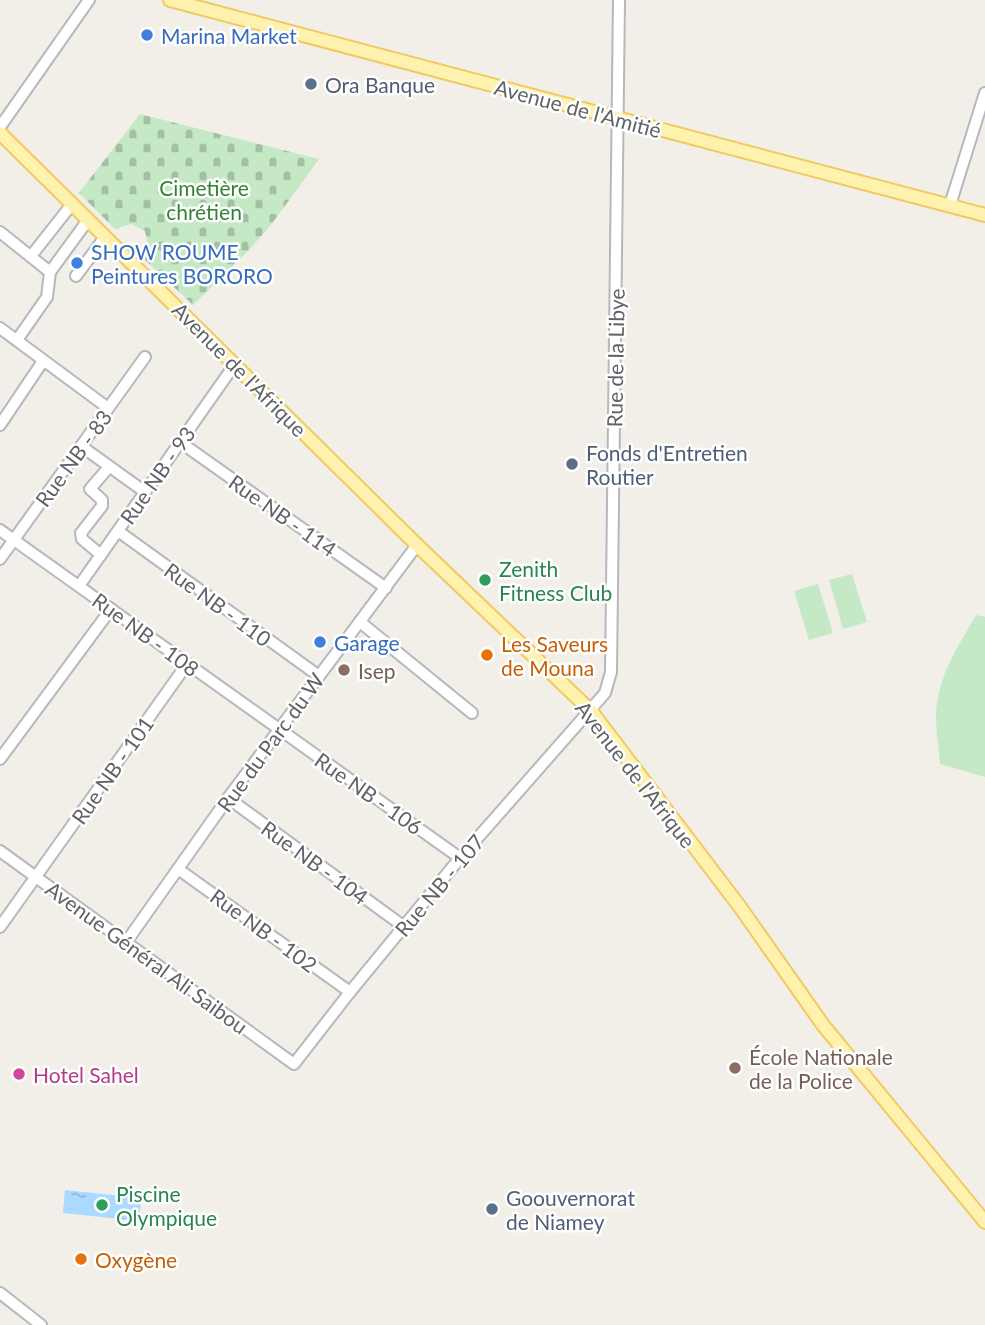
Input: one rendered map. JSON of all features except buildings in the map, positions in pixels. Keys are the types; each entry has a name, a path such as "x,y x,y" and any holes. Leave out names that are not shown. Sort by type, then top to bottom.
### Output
{"main road":[{"name":"Avenue de l'Amitié","path":"180,1 985,215"},
{"name":"Avenue de l'Afrique","path":"0,133 417,545 591,711 740,907 823,1025 985,1222"}],"street":[{"path":"0,127 89,0"},
{"name":"Rue de la Libye","path":"591,711 605,693 611,672 619,0"},
{"path":"950,205 985,93"},
{"path":"32,256 72,204"},
{"path":"17,340 47,297 50,272 88,220"},
{"path":"0,232 50,272"},
{"path":"76,276 105,237"},
{"path":"0,328 108,408"},
{"name":"Rue NB - 83","path":"0,559 145,357"},
{"path":"0,425 43,361"},
{"name":"Rue NB - 93","path":"79,586 235,365"},
{"name":"Rue NB - 114","path":"180,442 386,588"},
{"path":"81,446 145,492"},
{"path":"101,555 81,536 103,506 102,500 90,489 109,467"},
{"name":"Rue NB - 108","path":"0,530 279,729"},
{"name":"Rue NB - 110","path":"118,531 318,676"},
{"name":"Rue du Parc du W","path":"127,941 228,798 417,545"},
{"path":"0,759 111,609"},
{"path":"360,622 472,713"},
{"name":"Rue NB - 101","path":"0,927 187,664"},
{"name":"Rue NB - 107","path":"294,1065 349,992 460,858 591,711"},
{"name":"Rue NB - 106","path":"279,729 460,858"},
{"name":"Rue NB - 104","path":"228,798 403,926"},
{"name":"Avenue Général Ali Saibou","path":"0,851 294,1065"},
{"name":"Rue NB - 102","path":"178,869 349,992"},
{"path":"0,1293 41,1325"}],"green space":[{"name":"Cimetière chrétien","path":"140,114 319,159 271,225 193,305 142,257 148,244 145,231 131,224 115,229 79,193"},
{"path":"852,574 867,622 843,629 829,580"},
{"path":"818,584 833,633 809,640 794,591"},
{"path":"976,615 985,617 985,777 940,764 936,726 939,692 952,658"}],"water":[{"name":"Piscine Olympique","path":"65,1190 141,1198 139,1221 63,1213"}],"place":[{"name":"Marina Market","path":"147,35"},
{"name":"Ora Banque","path":"311,84"},
{"name":"SHOW ROUME Peintures BORORO","path":"77,263"},
{"name":"Fonds d'Entretien Routier","path":"572,464"},
{"name":"Zenith Fitness Club","path":"485,580"},
{"name":"Garage","path":"320,642"},
{"name":"Les Saveurs de Mouna","path":"487,655"},
{"name":"Isep","path":"344,670"},
{"name":"École Nationale de la Police","path":"735,1068"},
{"name":"Hotel Sahel","path":"19,1074"},
{"name":"Piscine Olympique","path":"102,1205"},
{"name":"Goouvernorat de Niamey","path":"492,1209"},
{"name":"Oxygène","path":"81,1259"}]}
